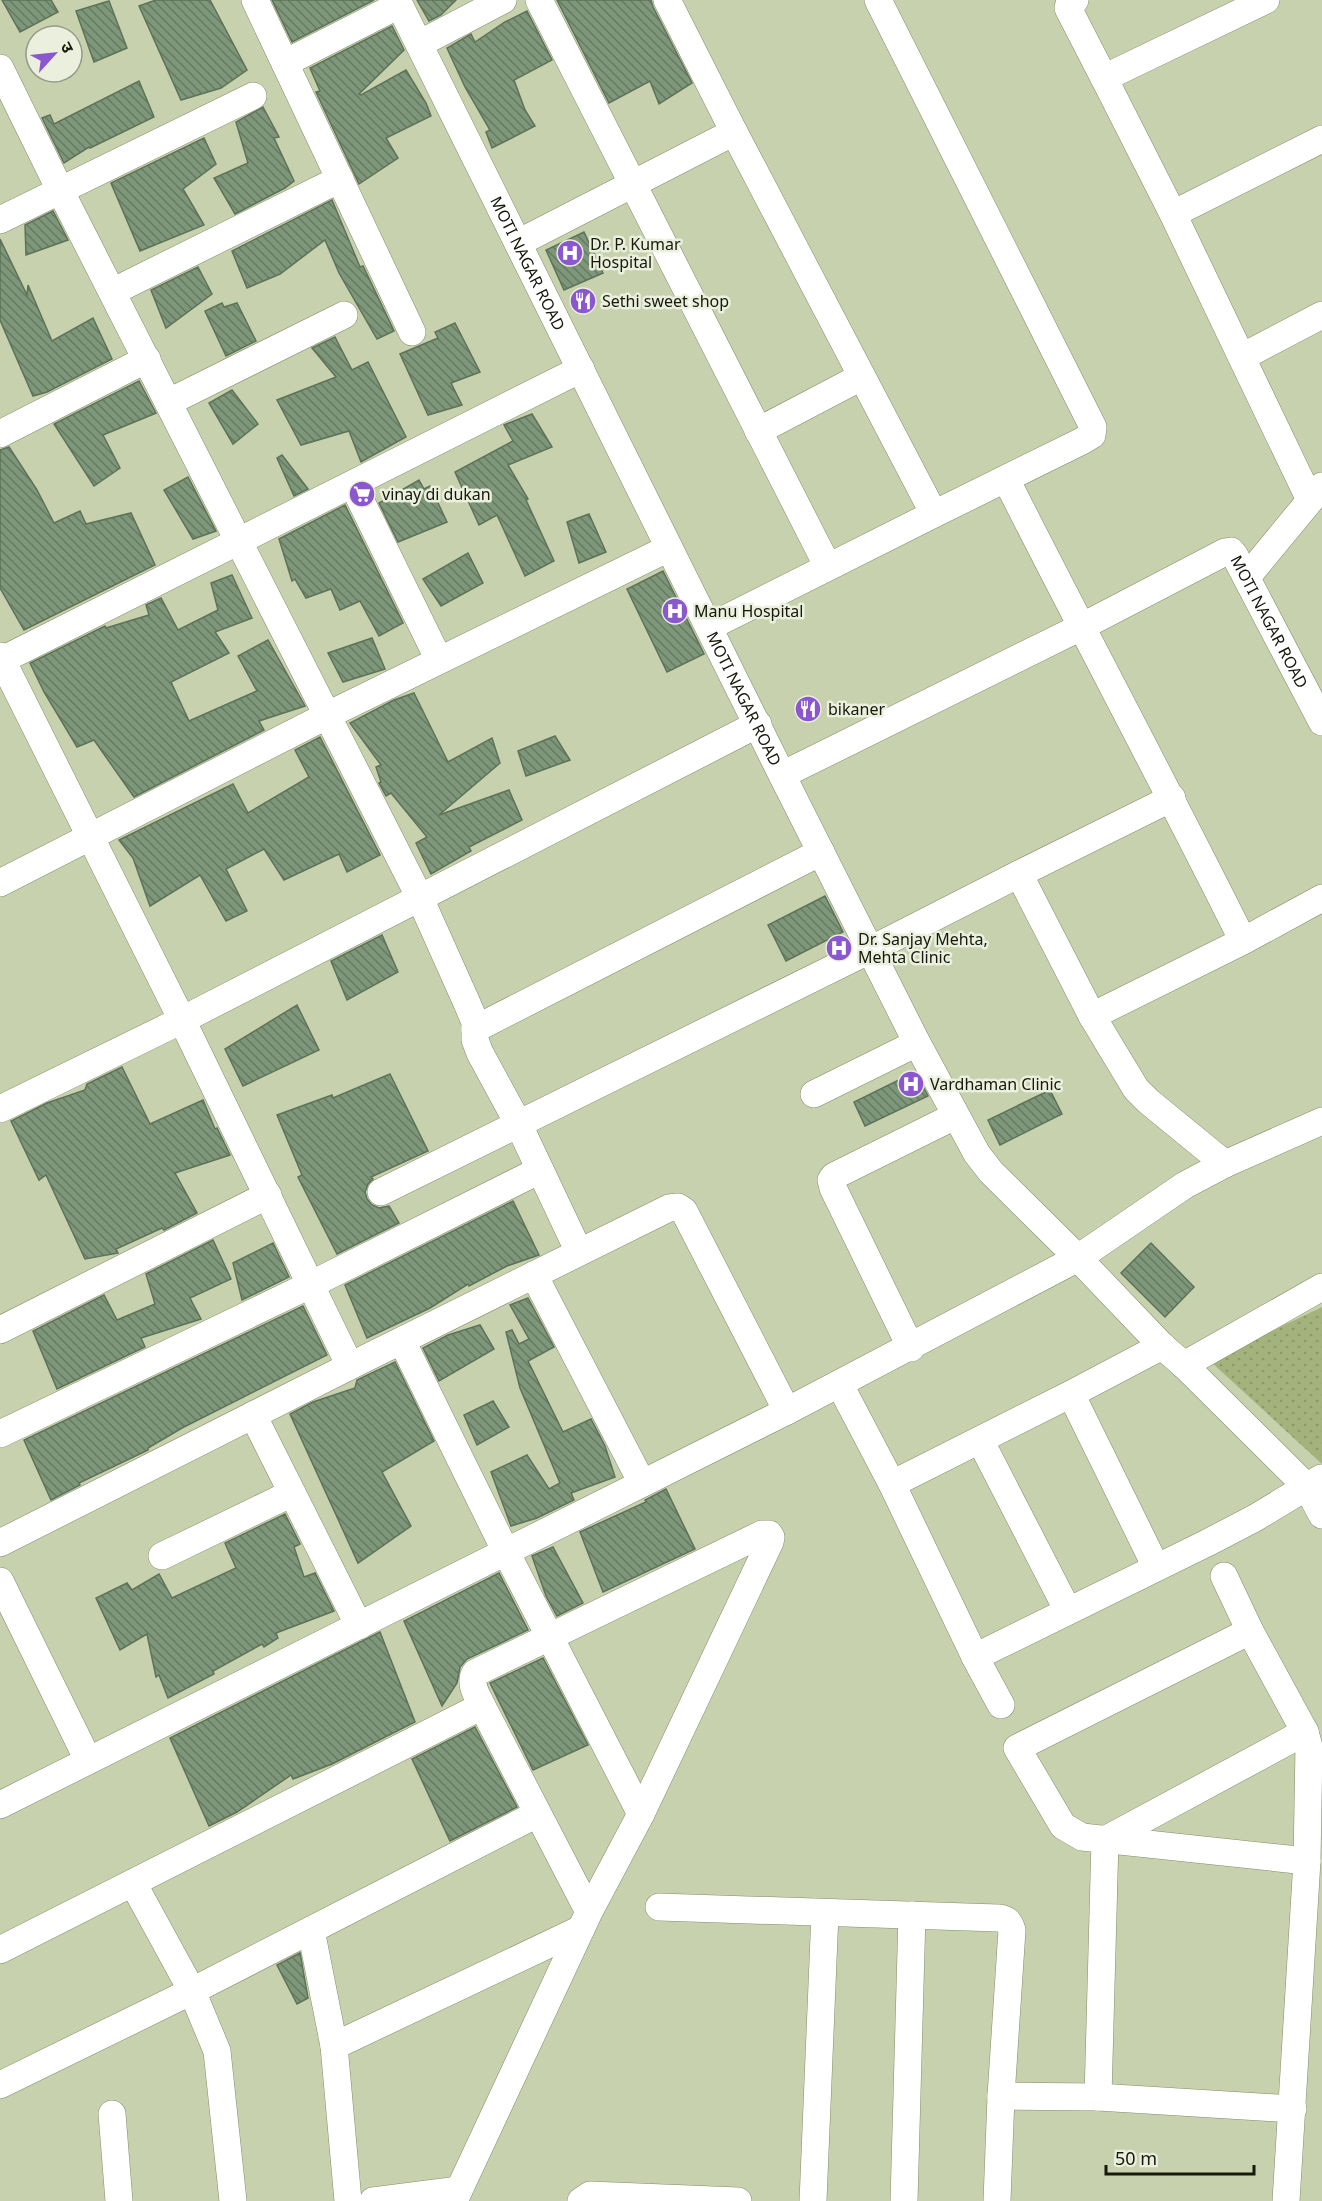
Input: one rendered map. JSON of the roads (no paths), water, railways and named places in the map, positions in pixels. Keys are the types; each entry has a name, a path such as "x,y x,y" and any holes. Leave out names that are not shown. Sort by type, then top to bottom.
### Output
{"street":[{"path":"255,0 412,332"},
{"path":"419,44 503,0"},
{"path":"539,0 828,567"},
{"path":"667,0 934,514"},
{"path":"709,627 1092,435 1093,427 878,0"},
{"path":"1075,0 1069,4 1068,8 1173,214 1242,357 1316,493 1247,577"},
{"path":"1104,78 1266,0"},
{"path":"285,63 398,3"},
{"name":"MOTI NAGAR ROAD","path":"398,3 782,775 1231,551 1247,577 1322,722"},
{"path":"0,68 419,896 475,1022 475,1040 480,1053 518,1123 579,1252"},
{"path":"0,220 253,96"},
{"path":"518,243 734,132"},
{"path":"1173,214 1322,139"},
{"path":"112,292 340,179"},
{"path":"169,402 344,315"},
{"path":"1242,357 1322,315"},
{"path":"0,434 147,359"},
{"path":"350,1366 182,1020 1,659 581,369"},
{"path":"758,431 861,377"},
{"path":"1006,479 1243,940"},
{"path":"353,484 439,660"},
{"path":"0,883 328,715 669,548"},
{"path":"0,1109 182,1020 419,896 758,724"},
{"path":"782,775 917,1043 976,1154 1162,1346 1314,1482 1322,1515"},
{"path":"381,1192 1172,798"},
{"path":"475,1029 821,852"},
{"path":"1019,874 1092,1016 1136,1089 1225,1164"},
{"path":"1092,1016 1322,898"},
{"path":"814,1094 917,1043"},
{"path":"911,1348 831,1180 845,1170 955,1116"},
{"path":"0,1806 840,1385 1078,1258 1185,1185 1225,1164 1322,1121"},
{"path":"0,1434 312,1284 540,1170"},
{"path":"0,1330 268,1195"},
{"path":"0,1543 669,1208 678,1207 684,1211 787,1411"},
{"path":"534,1275 642,1483"},
{"path":"1184,1365 1322,1287"},
{"path":"402,1341 506,1552 641,1814"},
{"path":"892,1484 1071,1395 1162,1346"},
{"path":"840,1385 892,1484 975,1657 1001,1705"},
{"path":"1071,1395 1156,1567"},
{"path":"253,1415 359,1626"},
{"path":"980,1440 1068,1611"},
{"path":"975,1657 1245,1523 1314,1482"},
{"path":"162,1556 292,1493"},
{"path":"373,2201 457,2196 585,1921 641,1814 771,1537 769,1534 762,1533 476,1673 472,1678 472,1684 482,1706 537,1814 585,1921"},
{"path":"1224,1575 1250,1631 1305,1732 1309,1747 1307,1861 1286,2201"},
{"path":"0,1581 88,1760"},
{"path":"1250,1631 1017,1748 1063,1826 1082,1837 1307,1861"},
{"path":"0,1950 482,1706"},
{"path":"1105,1840 1305,1732"},
{"path":"0,2085 192,1991 537,1814"},
{"path":"1098,2097 1105,1840"},
{"path":"133,1883 192,1991 217,2051 234,2201"},
{"path":"659,1907 1005,1918 1010,1922 1012,1929 997,2201"},
{"path":"813,2201 825,1913"},
{"path":"904,2201 912,1915"},
{"path":"334,2046 585,1921"},
{"path":"311,1930 334,2046 348,2201"},
{"path":"1001,2096 1098,2097 1293,2109"},
{"path":"112,2114 119,2201"},
{"path":"581,2201 591,2195 738,2201"}],"place":[{"name":"Dr. P. Kumar Hospital","path":"570,253"},
{"name":"Sethi sweet shop","path":"583,301"},
{"name":"vinay di dukan","path":"362,494"},
{"name":"Manu Hospital","path":"675,611"},
{"name":"bikaner","path":"808,709"},
{"name":"Dr. Sanjay Mehta, Mehta Clinic","path":"839,948"},
{"name":"Vardhaman Clinic","path":"911,1084"}]}
